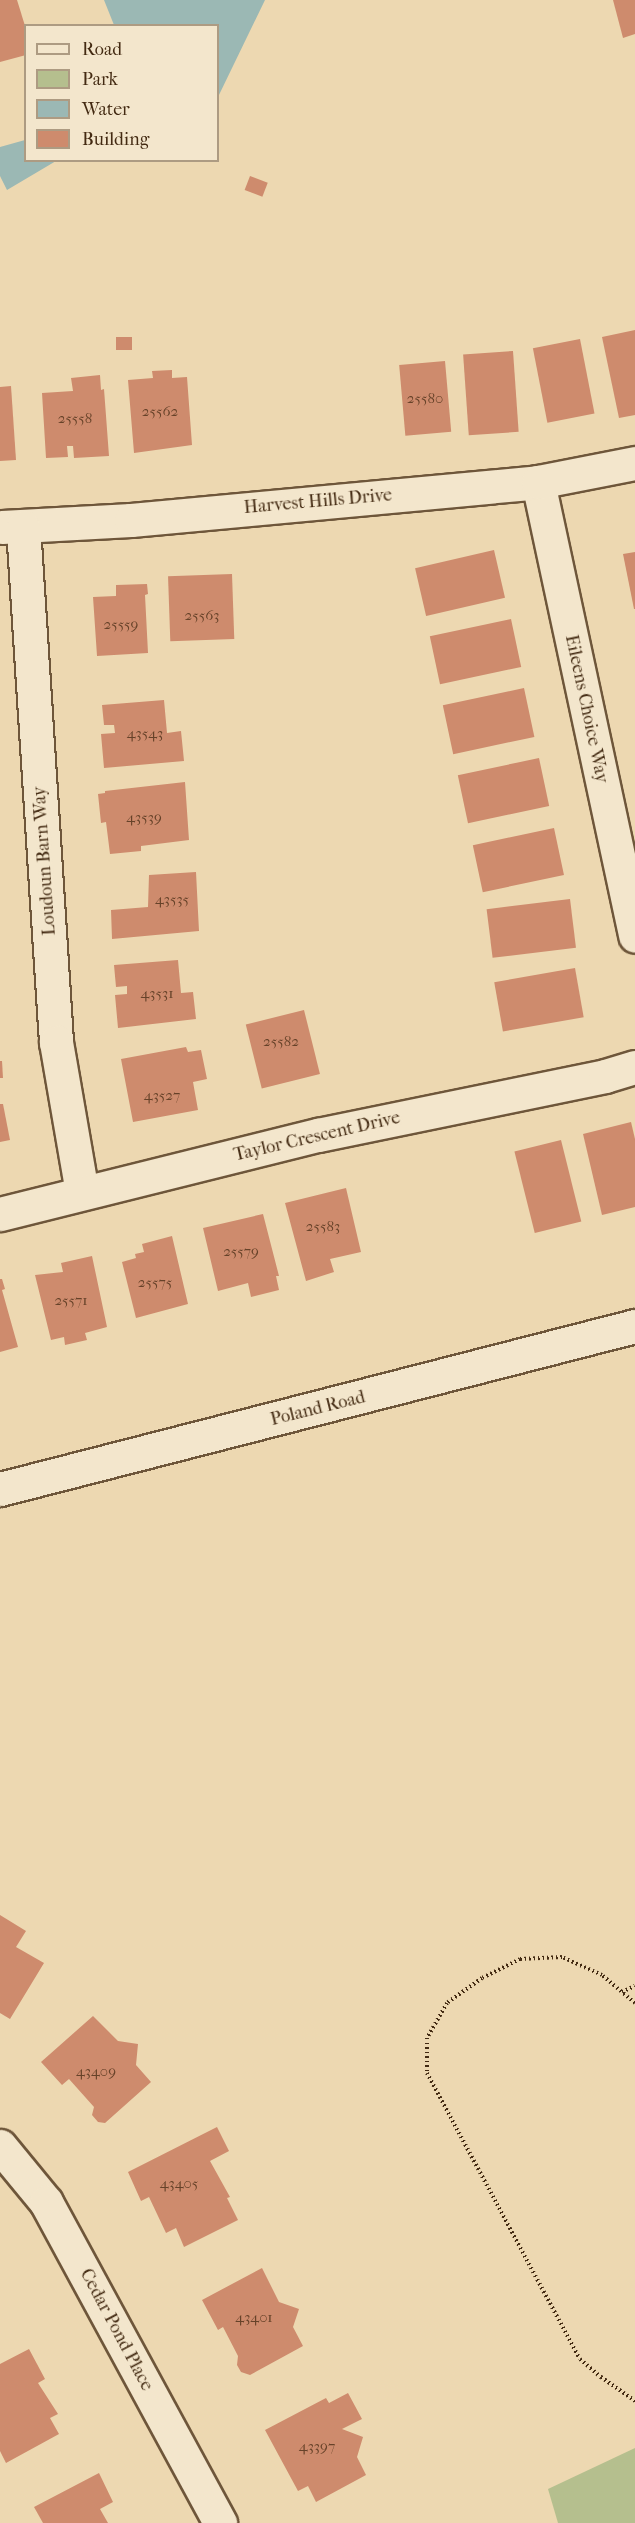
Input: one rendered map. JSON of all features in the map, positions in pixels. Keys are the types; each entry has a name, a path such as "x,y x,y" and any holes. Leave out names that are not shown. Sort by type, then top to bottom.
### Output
{"street":[{"name":"Harvest Hills Drive","path":"11,527 538,482 635,463"},
{"name":"Eileens Choice Way","path":"538,482 635,936"},
{"name":"Loudoun Barn Way","path":"11,527 56,1042 82,1192"},
{"name":"Taylor Crescent Drive","path":"0,1214 318,1135 605,1076 635,1067"},
{"name":"Poland Road","path":"0,1489 635,1326"},
{"name":"Cedar Pond Place","path":"0,2146 46,2202 220,2523"}],"path":[{"path":"635,2003 602,1975 562,1957 520,1959 482,1978 447,2002 427,2038 428,2073 580,2359 601,2378 635,2401"},
{"path":"622,1992 635,1986"}],"green space":[{"path":"635,2448 635,2523 558,2523 548,2489"}],"water":[{"path":"104,0 265,0 219,95 219,24 114,24"},
{"path":"24,140 24,162 54,162 7,190 0,176 0,147"}],"building":[{"path":"0,0 17,0 24,24 24,56 0,62"},
{"path":"613,0 635,0 635,34 623,38"},
{"path":"250,176 268,183 262,197 245,190"},
{"path":"635,330 635,415 619,418 602,337"},
{"path":"116,337 132,337 132,350 116,350"},
{"path":"580,339 595,414 547,423 533,348"},
{"path":"513,351 519,432 469,435 463,354"},
{"path":"445,361 451,432 405,436 399,365"},
{"path":"172,370 172,378 187,377 192,445 134,453 128,380 153,378 152,371"},
{"path":"100,375 101,390 104,389 109,456 74,458 73,446 67,446 68,457 46,458 42,393 73,391 71,378"},
{"path":"11,386 16,460 0,461 0,387"},
{"path":"494,550 505,598 426,616 415,568"},
{"path":"635,552 635,609 634,609 623,554"},
{"path":"232,574 234,639 170,641 168,576"},
{"path":"147,584 148,594 145,595 148,653 97,656 93,597 116,596 116,585"},
{"path":"511,619 521,667 440,684 430,636"},
{"path":"524,688 534,737 453,754 443,705"},
{"path":"164,700 167,733 181,731 184,761 104,768 101,734 115,733 114,725 104,725 102,705"},
{"path":"539,758 549,806 468,823 458,775"},
{"path":"185,782 189,840 141,846 141,851 110,854 106,822 101,823 98,794 105,793 105,791"},
{"path":"554,828 564,875 483,892 473,845"},
{"path":"196,872 199,931 112,939 111,910 148,907 149,875"},
{"path":"570,899 576,948 493,958 487,909"},
{"path":"178,960 181,993 193,992 196,1019 118,1028 115,995 127,994 127,986 116,987 114,965"},
{"path":"575,968 584,1017 503,1031 494,982"},
{"path":"304,1010 320,1074 262,1089 246,1025"},
{"path":"186,1047 188,1052 201,1050 207,1079 193,1082 198,1110 133,1122 121,1059"},
{"path":"0,1061 2,1061 3,1078 0,1078"},
{"path":"0,1104 3,1104 10,1140 0,1142"},
{"path":"631,1122 635,1139 635,1207 602,1215 583,1134"},
{"path":"561,1140 581,1222 535,1233 514,1152"},
{"path":"346,1188 361,1252 330,1259 334,1272 306,1281 285,1203"},
{"path":"263,1214 279,1276 276,1276 279,1290 251,1297 248,1283 218,1291 203,1228"},
{"path":"172,1236 188,1304 136,1318 122,1262 136,1258 135,1254 144,1252 142,1244"},
{"path":"92,1256 107,1327 85,1333 87,1340 65,1345 64,1337 51,1340 35,1275 63,1272 61,1263"},
{"path":"0,1279 5,1289 2,1290 18,1347 0,1352"},
{"path":"0,1915 26,1931 16,1947 44,1963 10,2019 0,2013"},
{"path":"93,2016 118,2041 138,2044 136,2065 151,2082 105,2123 98,2122 92,2115 94,2107 69,2079 62,2085 41,2062"},
{"path":"217,2127 229,2151 210,2161 230,2197 227,2198 238,2220 184,2247 176,2228 166,2233 149,2197 141,2201 128,2172"},
{"path":"262,2268 279,2302 299,2309 293,2327 303,2346 250,2375 241,2372 237,2365 238,2356 223,2327 218,2330 202,2300"},
{"path":"29,2349 45,2379 38,2383 58,2414 50,2418 59,2434 6,2463 0,2451 0,2364"},
{"path":"348,2393 362,2419 342,2429 363,2437 357,2457 366,2475 316,2502 308,2486 298,2491 265,2430 326,2398 329,2403"},
{"path":"99,2473 113,2502 100,2509 108,2523 43,2523 34,2507"}]}
